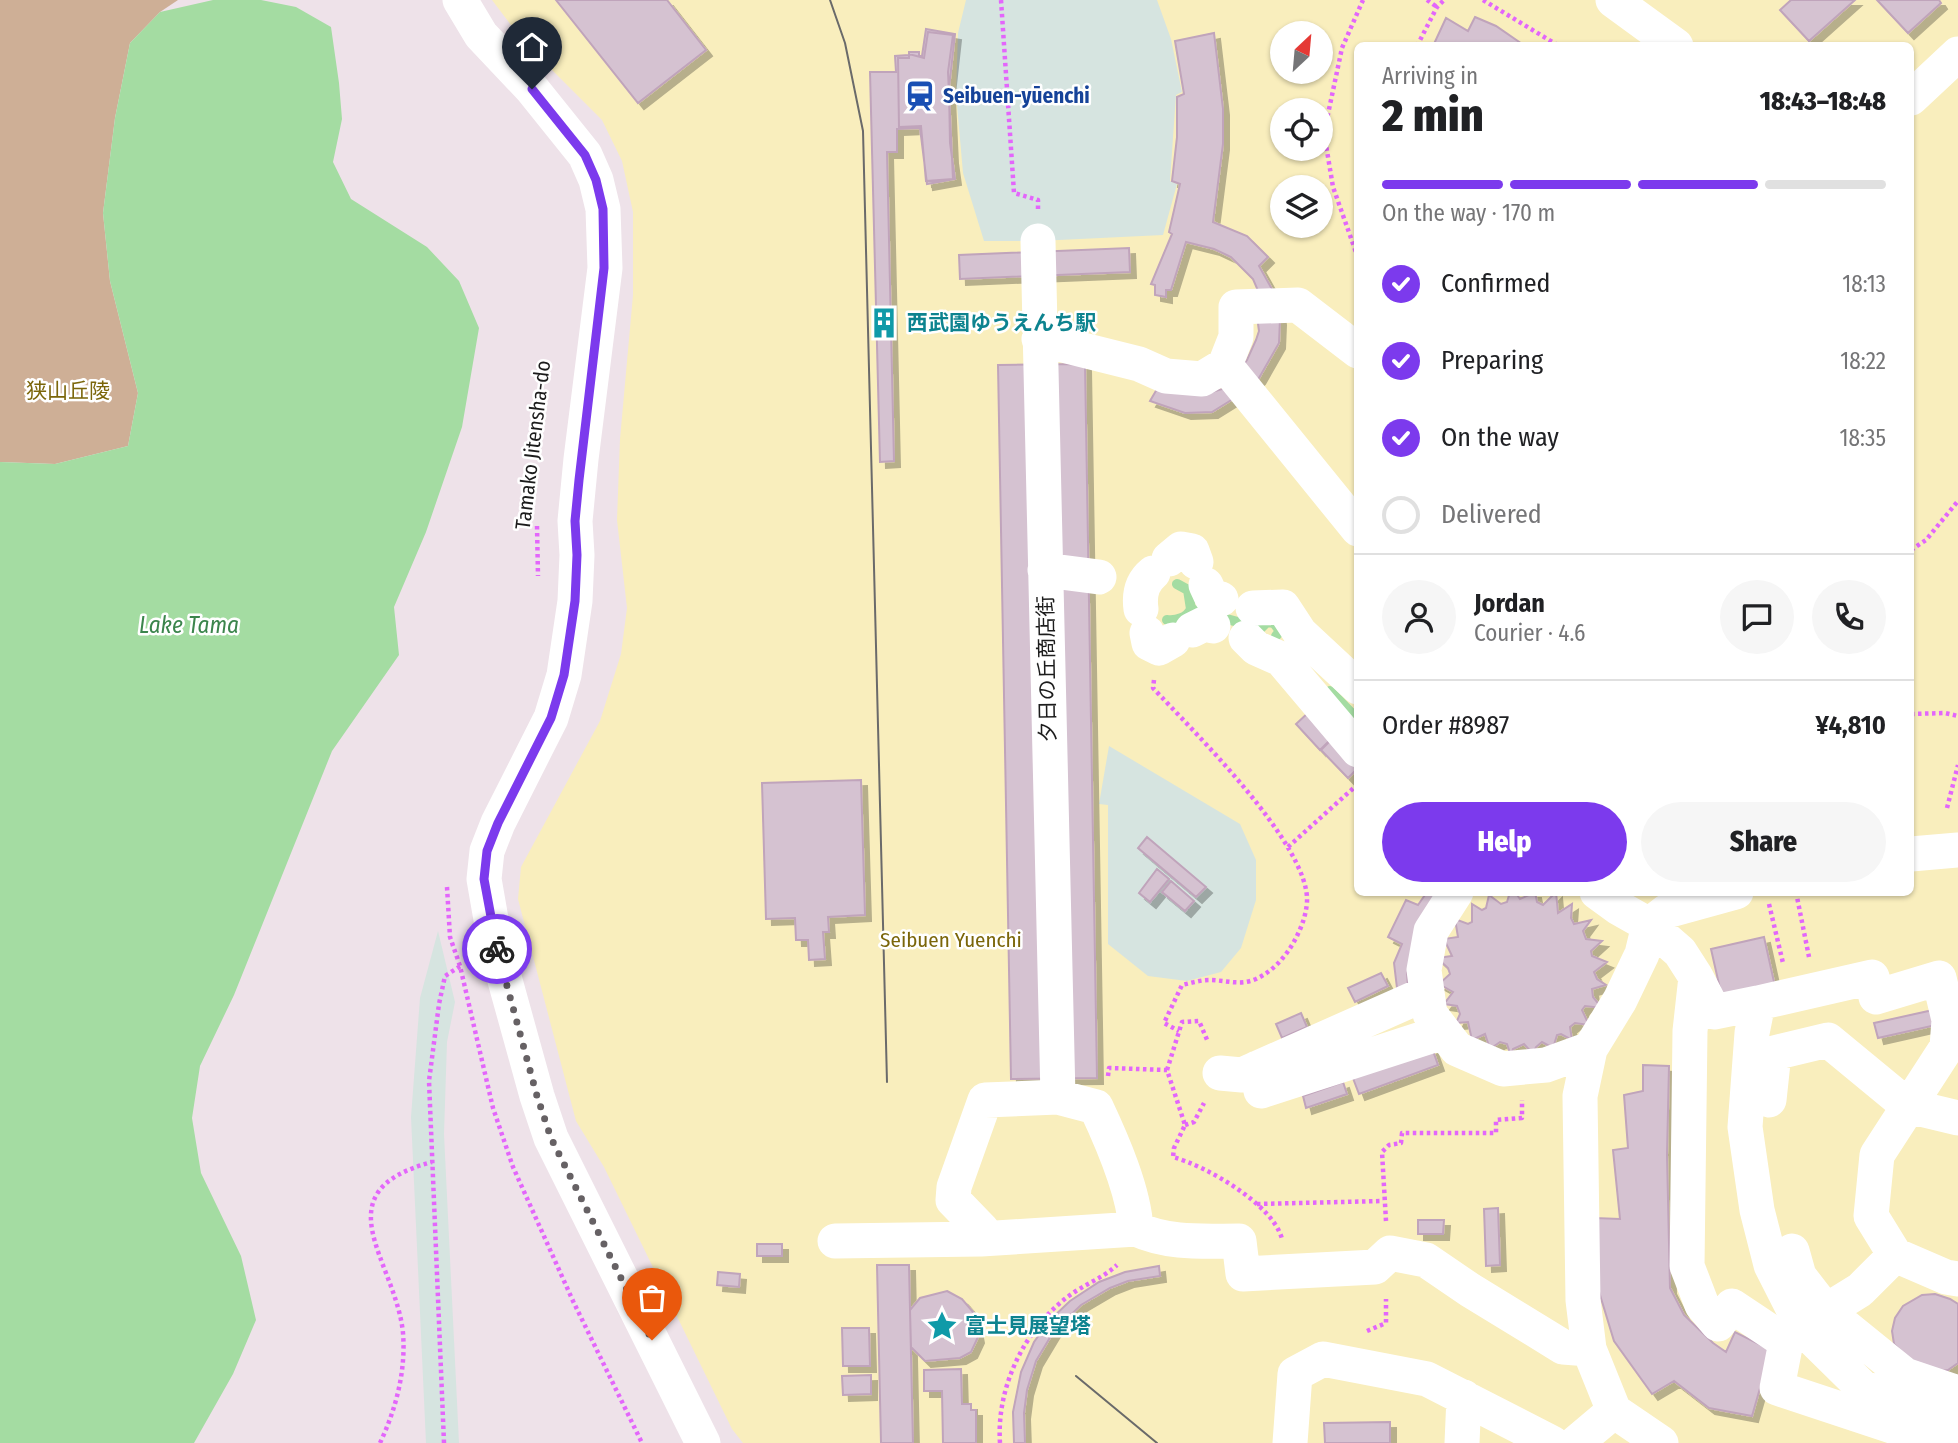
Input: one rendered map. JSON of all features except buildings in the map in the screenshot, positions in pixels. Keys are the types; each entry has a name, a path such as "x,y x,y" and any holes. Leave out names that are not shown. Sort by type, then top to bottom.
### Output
{"street":[{"path":"460,0 481,35 539,98 585,155 596,180 603,209 604,268 575,521 575,601 566,665 551,718 498,823 487,851 484,879 487,905 496,948 551,1138 703,1443"},
{"path":"1613,0 1671,42"},
{"path":"1914,95 1958,54"},
{"name":"夕日の丘商店街","path":"1038,242 1058,1090"},
{"path":"1039,339 1139,364 1167,376 1202,379 1225,365 1236,337 1236,307 1298,306 1354,348"},
{"path":"1225,365 1354,524"},
{"path":"1045,570 1099,577"},
{"path":"1190,608 1283,607 1300,633 1354,683"},
{"path":"1190,608 1256,648 1281,659 1354,745"},
{"path":"1914,854 1958,850"},
{"path":"1454,896 1431,932 1424,970 1430,1014 1457,1049 1503,1069 1546,1065 1590,1049"},
{"path":"1611,896 1656,909 1717,896"},
{"path":"1656,909 1714,1012 1872,976 1876,997 1939,978 1949,1020 1947,1047 1877,1155 1871,1216 1895,1255 1946,1278 1958,1279"},
{"path":"1656,909 1642,954 1620,1000 1590,1049 1580,1096 1583,1300 1589,1349 1614,1412 1661,1443"},
{"path":"1696,977 1690,1031 1687,1266 1702,1305 1718,1324 1732,1306 1813,1328 1905,1375 1958,1393"},
{"path":"1220,1073 1242,1074 1427,993"},
{"path":"1774,999 1752,1033 1745,1127 1757,1210 1771,1265 1813,1328 1862,1387 1958,1425"},
{"path":"1257,1068 1261,1091 1444,1032"},
{"path":"1813,1328 1774,1189 1767,1113 1774,1053 1828,1040 1908,1106 1958,1118"},
{"path":"981,1239 982,1230 953,1200 954,1187 985,1100 1058,1090 1096,1107 1112,1139 1135,1215 1144,1232"},
{"path":"835,1241 981,1239 1144,1232 1178,1242 1239,1241 1243,1274 1287,1272 1383,1260 1426,1259 1470,1290 1563,1347 1589,1349"},
{"path":"1895,1255 1860,1290 1813,1328 1777,1388 1943,1443"},
{"path":"1290,1443 1295,1374 1323,1359 1427,1379 1552,1443"},
{"path":"1462,1443 1464,1397"},
{"path":"1576,1443 1614,1412"}],"path":[{"path":"1001,0 1014,193 1038,200 1038,242"},
{"path":"1354,247 1333,187 1324,133 1342,48 1363,0"},
{"path":"1427,0 1437,7"},
{"path":"1419,42 1437,7 1444,0"},
{"path":"1483,0 1552,42"},
{"path":"949,95 956,94"},
{"path":"1914,548 1926,540 1958,501"},
{"name":"Tamako Jitensha-do","path":"538,517 538,580"},
{"path":"1179,1031 1164,1023 1182,985 1209,980 1232,984 1255,979 1282,961 1303,925 1307,901 1304,884 1288,847 1243,785 1153,688 1190,608"},
{"path":"1914,715 1945,713 1958,716"},
{"path":"1947,808 1958,765"},
{"path":"1288,847 1354,788"},
{"path":"448,874 447,910 450,937 460,966 493,1108 513,1167 573,1301 642,1443"},
{"path":"1766,896 1774,999"},
{"path":"444,1443 429,1081 445,976 460,966"},
{"path":"1058,1090 1107,1083 1109,1068 1167,1070 1185,1125 1174,1148 1173,1157 1206,1170 1257,1204 1279,1226 1287,1272"},
{"path":"1323,1359 1342,1342 1386,1323 1382,1152 1389,1145 1401,1143 1402,1133 1496,1133 1496,1120 1522,1118 1522,1097 1580,1096"},
{"path":"380,1443 390,1423 400,1387 403,1333 393,1286 371,1229 369,1213 374,1198 389,1181 413,1167 432,1162"},
{"path":"1257,1204 1383,1201"},
{"path":"1000,1443 999,1426 1007,1382 1034,1332 1057,1306 1076,1291 1103,1277 1144,1232"}],"green space":[{"name":"狭山丘陵","path":"0,0 178,0 160,12 130,43 115,118 103,213 110,281 138,393 128,446 55,464 0,462"},
{"name":"Seibuen Yuenchi","path":"492,0 1958,0 1958,1443 743,1443 732,1429 604,1167 576,1121 518,899 521,867 600,721 621,654 627,608 617,520 620,439 633,295 633,212 622,161 602,120 523,41"}],"shaded area":[{"path":"966,0 1157,0 1171,39 1182,92 1176,95 1170,181 1177,184 1163,235 984,241 963,173 956,94 958,33"},
{"path":"1109,746 1240,824 1256,860 1256,900 1241,948 1221,972 1187,981 1148,976 1108,944 1108,805 1099,804"},
{"path":"438,931 455,1002 447,1042 444,1134 459,1443 426,1443 411,1117 420,998"}],"water":[{"name":"Lake Tama","path":"213,0 261,0 296,7 331,27 342,119 333,162 351,199 427,247 459,281 479,328 462,427 426,532 394,607 399,655 332,751 234,995 200,1066 192,1118 201,1173 241,1256 256,1320 233,1374 194,1443 0,1443 0,462 55,464 128,446 138,393 110,281 103,213 115,118 130,43 160,12"}],"waterway":[{"path":"1167,620 1181,618 1191,609 1188,590 1177,584"},
{"path":"1191,609 1252,626"},
{"path":"1260,629 1267,622 1274,623 1280,631 1276,636"},
{"path":"1330,691 1354,716"}],"tram line":[{"path":"830,0 845,43 863,131 887,1082"},
{"path":"1076,1376 1157,1443"}],"way so far":[{"path":"497,949 551,1138 652,1340"}],"place":[{"name":"Seibuen-yūenchi","path":"920,96"},
{"name":"西武園ゆうえんち駅","path":"884,323"},
{"name":"富士見展望塔","path":"942,1326"}],"route":[{"path":"497,949 484,879 487,851 498,823 551,718 564,675 575,601 575,521 579,480 604,268 603,209 596,180 585,155 532,89"}]}
